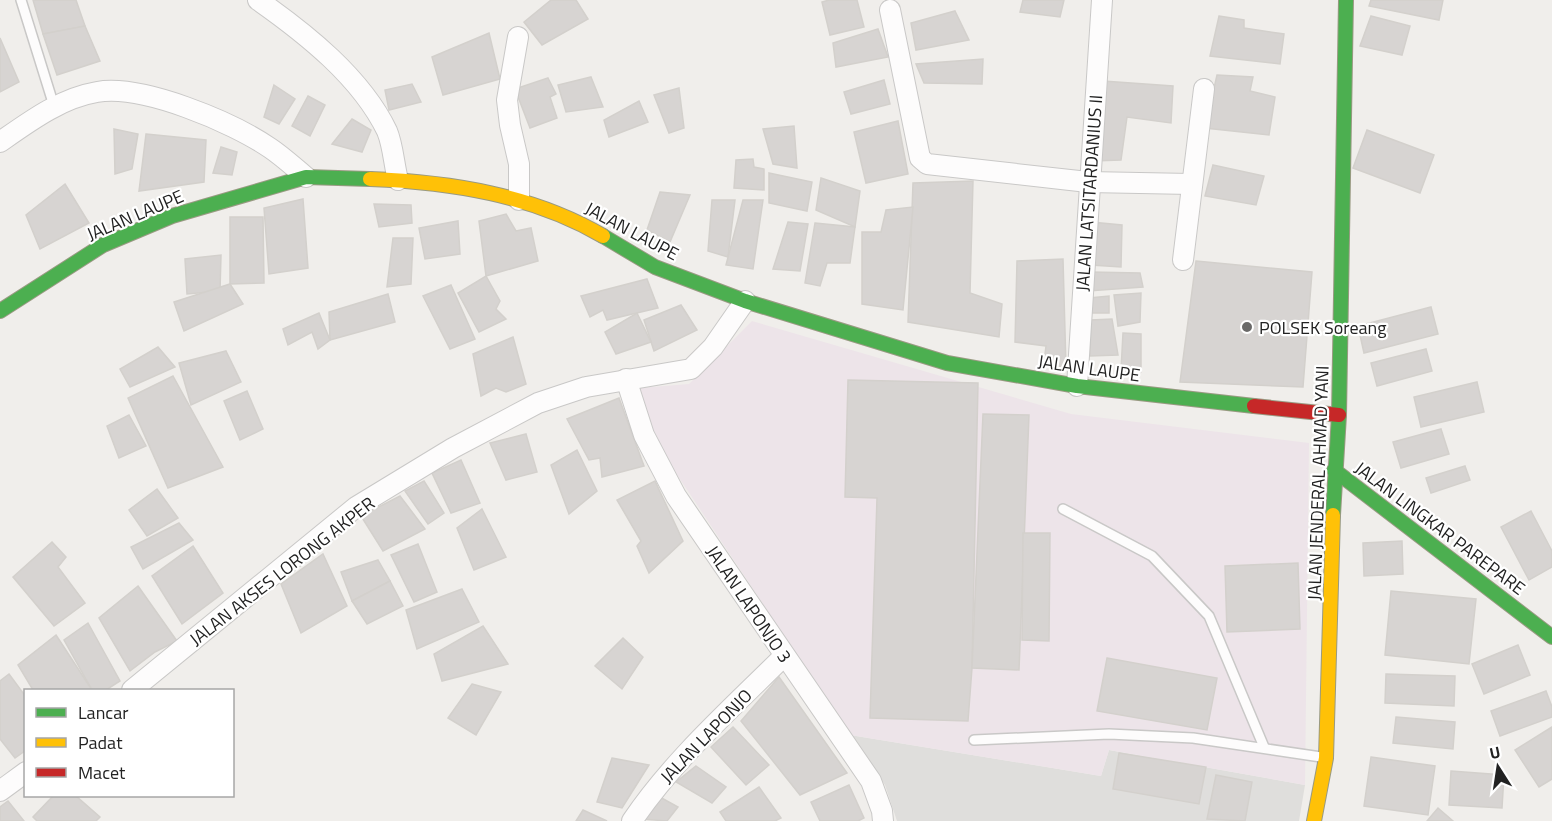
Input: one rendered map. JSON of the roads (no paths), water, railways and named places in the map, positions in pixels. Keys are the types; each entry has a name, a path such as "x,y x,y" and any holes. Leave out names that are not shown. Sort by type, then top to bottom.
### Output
{"main road":[{"name":"JALAN JENDERAL AHMAD YANI","path":"1314,821 1326,758 1334,470 1339,415 1346,0"},
{"name":"JALAN LAUPE","path":"0,311 103,245 172,216 306,177 398,180 478,189 519,200 579,222 655,267 745,301 947,363 1077,386 1339,415"},
{"name":"JALAN LINGKAR PAREPARE","path":"1334,470 1552,637"}],"street":[{"path":"258,0 312,44 362,92 387,132 398,180"},
{"name":"JALAN LATSITARDANIUS II","path":"1077,386 1088,182 1102,0"},
{"path":"890,10 920,158 927,164 1088,182 1191,184"},
{"path":"518,37 507,100 519,164 519,200"},
{"path":"1183,260 1204,89"},
{"path":"0,142 54,106 98,92 142,94 192,109 269,147 306,177"},
{"name":"JALAN AKSES LORONG AKPER","path":"133,689 356,507 453,448 538,403 586,387 691,369 713,347 745,301"},
{"name":"JALAN LAPONJO 3","path":"626,379 644,435 676,496 871,781 882,811 883,821"},
{"name":"JALAN LAPONJO","path":"632,821 651,793 784,656"},
{"path":"0,791 24,773"}],"lane":[{"path":"21,0 54,106"},
{"path":"1063,509 1152,556 1209,616 1264,747"},
{"path":"974,740 1109,734 1193,738 1326,758"}],"place":[{"name":"POLSEK Soreang","path":"1247,327"}]}
